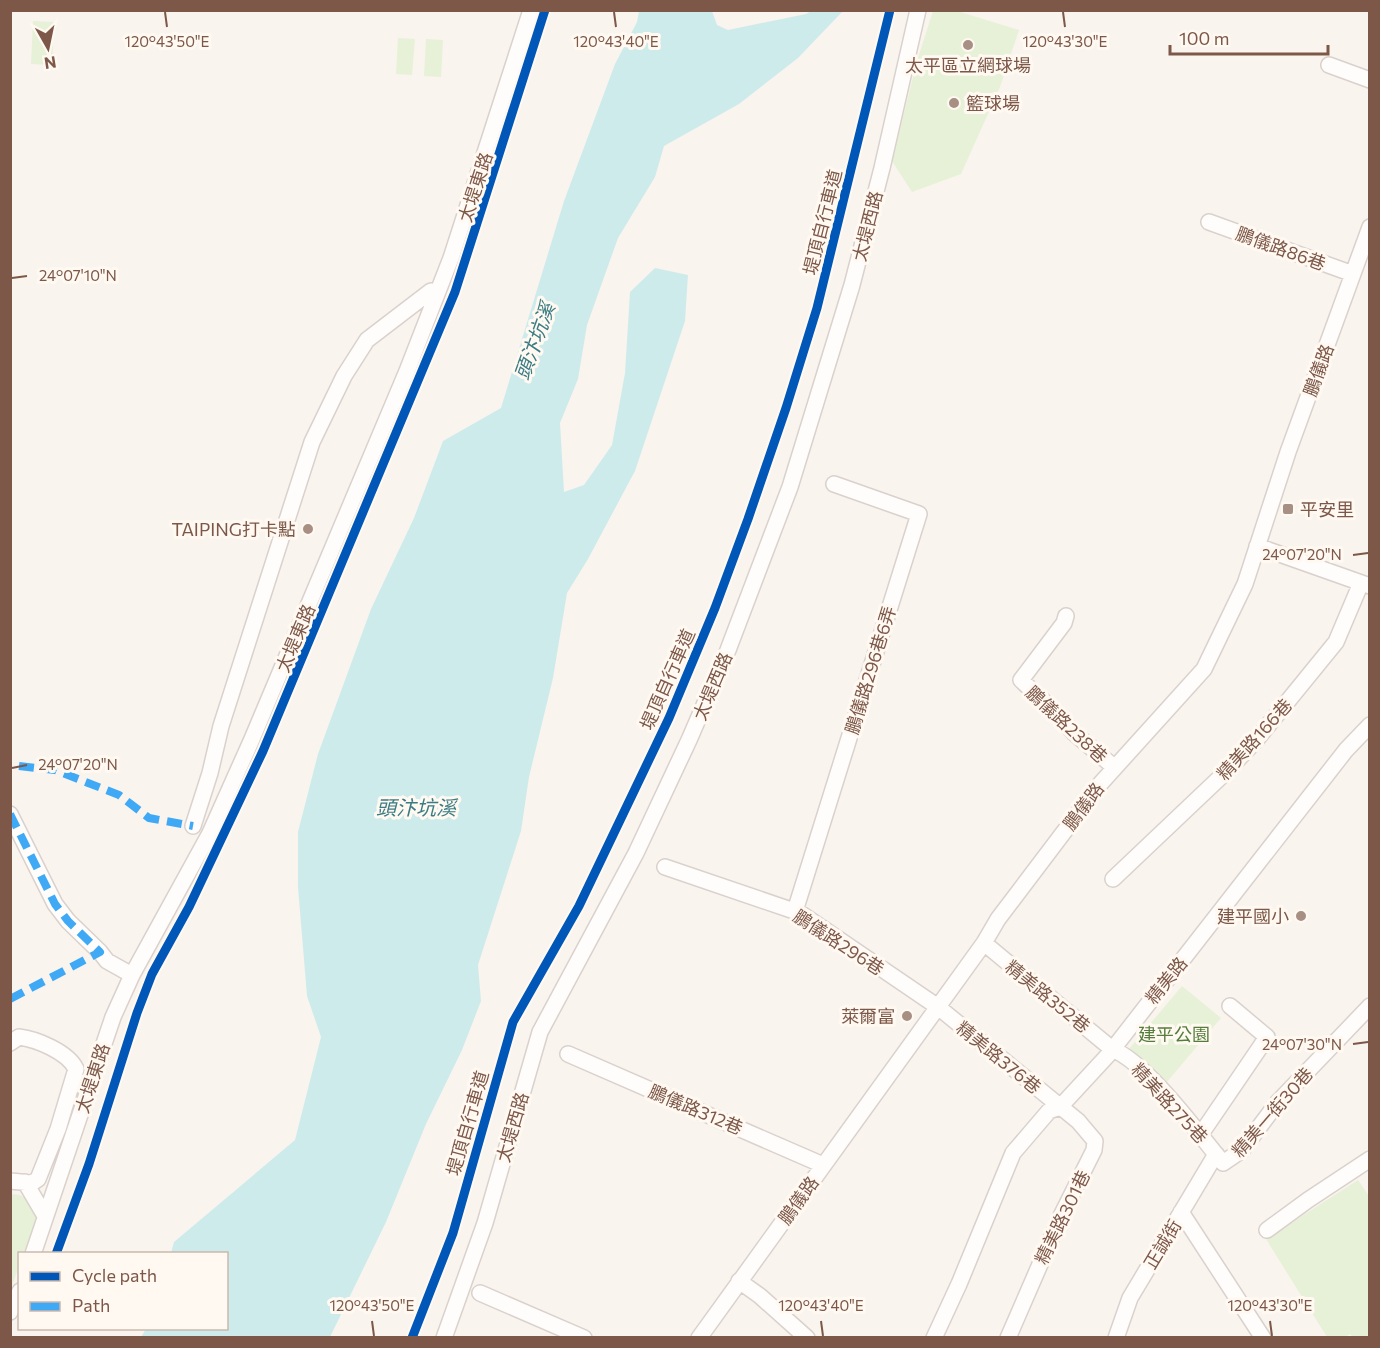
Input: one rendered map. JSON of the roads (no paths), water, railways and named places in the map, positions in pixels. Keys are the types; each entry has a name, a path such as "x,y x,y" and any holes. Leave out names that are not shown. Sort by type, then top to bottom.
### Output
{"street":[{"name":"太堤東路","path":"33,1252 43,1212 113,1017 132,975 210,833 407,371 451,258 531,10"},
{"name":"太堤西路","path":"444,1338 485,1223 540,1032 636,853 688,740 728,650 790,487 828,369 858,262 918,10"},
{"path":"1329,65 1370,80"},
{"name":"鵬儀路86巷","path":"1209,222 1353,274"},
{"name":"鵬儀路","path":"699,1338 984,943 998,919 1114,767 1204,669 1245,584 1288,452 1370,227"},
{"path":"193,826 210,773 220,726 312,442 344,376 367,340 431,291"},
{"name":"鵬儀路296巷6弄","path":"795,911 919,514 834,484"},
{"path":"1257,546 1365,585"},
{"name":"精美路166巷","path":"1113,879 1229,769 1257,739 1336,642 1365,585"},
{"name":"鵬儀路238巷","path":"1066,616 1064,623 1021,680 1056,712 1074,733 1114,767"},
{"name":"精美路","path":"934,1338 1013,1153 1048,1111 1060,1107 1112,1049 1346,750 1370,724"},
{"path":"10,814 55,904 68,921 107,961 132,975"},
{"name":"鵬儀路296巷","path":"665,867 795,911 938,1007"},
{"name":"精美路352巷","path":"984,943 1112,1049"},
{"name":"精美一街30巷","path":"1220,1159 1242,1150 1278,1102 1370,1005"},
{"path":"1201,1134 1267,1037 1230,1006"},
{"name":"精美路376巷","path":"938,1007 1060,1107"},
{"path":"10,1043 19,1037 36,1039 70,1060 76,1069 58,1129 38,1179 32,1183 18,1181"},
{"name":"精美路275巷","path":"1112,1049 1122,1053 1157,1085 1220,1159"},
{"name":"鵬儀路312巷","path":"568,1054 823,1165"},
{"name":"精美路301巷","path":"1008,1338 1061,1216 1094,1150 1095,1141 1077,1121 1060,1107"},
{"name":"正誠街","path":"1116,1338 1130,1298 1181,1212 1220,1159"},
{"path":"1267,1230 1308,1200 1367,1166"},
{"path":"18,1181 43,1212"},
{"path":"1181,1212 1263,1338"},
{"path":"739,1281 760,1296 807,1338"},
{"path":"480,1293 584,1338"},
{"path":"10,1312 18,1295"}],"water":[{"name":"頭汴坑溪","path":"639,11 712,11 717,25 728,30 806,14 811,11 843,11 798,58 739,104 664,146 655,177 618,238 587,325 578,379 560,423 564,492 584,485 612,445 625,373 630,292 655,268 688,275 685,321 635,471 567,593 553,678 529,777 521,831 478,965 481,1001 462,1050 426,1124 386,1222 330,1337 141,1337 145,1330 228,1330 228,1252 171,1252 174,1242 295,1140 321,1037 307,996 298,887 298,832 318,754 371,609 414,518 443,441 501,408 564,201 615,64 637,22"}],"place":[{"name":"太平區立網球場","path":"968,45"},
{"name":"籃球場","path":"954,103"},
{"name":"平安里","path":"1288,509"},
{"name":"TAIPING打卡點","path":"308,529"},
{"name":"建平國小","path":"1301,916"},
{"name":"萊爾富","path":"907,1016"}],"park label":[{"name":"建平公園","path":"1174,1034"}]}
